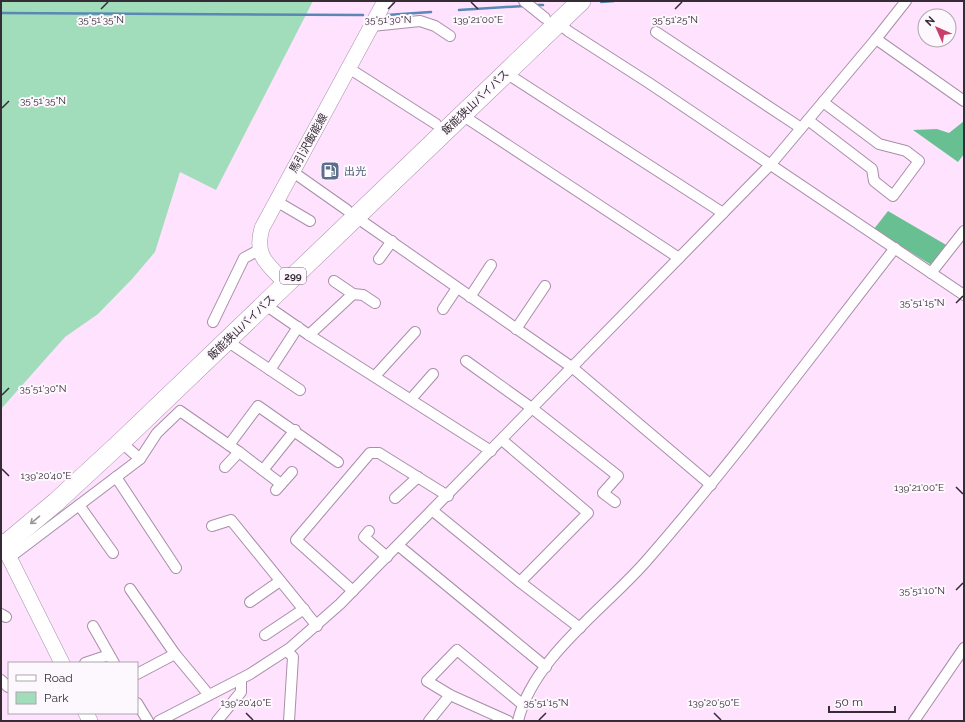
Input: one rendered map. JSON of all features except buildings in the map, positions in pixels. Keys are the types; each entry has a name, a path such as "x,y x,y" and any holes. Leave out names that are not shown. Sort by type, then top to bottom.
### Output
{"highway":[{"name":"飯能狭山バイパス","path":"352,213 436,124 537,10 563,1"},
{"name":"飯能狭山バイパス","path":"537,10 581,1"},
{"name":"飯能狭山バイパス","path":"3,545 59,483 352,213 462,115 506,73 537,10"},
{"name":"飯能狭山バイパス","path":"3,545 62,508 121,442 264,304 282,279"}],"main road":[{"name":"馬引沢飯能線","path":"259,250 262,228 350,69 385,1"},
{"path":"259,250 262,257 282,279"},
{"path":"3,545 62,662"}],"street":[{"path":"159,721 241,679 286,650 317,626 399,546 771,164 906,1"},
{"path":"537,10 771,164 964,295"},
{"path":"372,26 420,21 435,26 450,36"},
{"path":"656,32 804,124 872,169 874,181 894,196 919,161 906,151 879,144 823,102"},
{"path":"876,39 964,101"},
{"path":"350,69 436,124"},
{"path":"506,73 723,213"},
{"path":"462,115 679,258"},
{"path":"293,172 573,368 711,484"},
{"path":"276,201 310,221"},
{"path":"931,273 964,231"},
{"path":"379,259 392,241"},
{"path":"518,721 522,704 546,667 580,628 647,561 711,484 895,248"},
{"path":"213,322 244,258 259,250"},
{"path":"470,297 491,265"},
{"path":"334,281 353,294 363,295 375,303"},
{"path":"516,329 545,286"},
{"path":"443,309 457,288"},
{"path":"309,335 353,294"},
{"path":"264,304 309,335 491,451"},
{"path":"270,370 298,327"},
{"path":"375,376 415,332"},
{"path":"227,341 300,390"},
{"path":"466,361 533,409 618,476 603,493 615,502"},
{"path":"411,400 433,374"},
{"path":"229,445 258,406 338,462"},
{"path":"62,508 79,505 140,459 157,433 180,411 240,452 263,470 278,487 292,472"},
{"path":"263,470 294,430"},
{"path":"502,440 588,513 520,582"},
{"path":"121,442 140,459"},
{"path":"382,447 450,494"},
{"path":"225,467 240,452"},
{"path":"353,590 296,540 370,453 379,453 418,477 450,494"},
{"path":"116,477 176,568"},
{"path":"395,498 418,477"},
{"path":"79,505 113,553"},
{"path":"433,511 520,582 580,628"},
{"path":"212,526 231,520 317,626"},
{"path":"369,531 364,537 387,557"},
{"path":"399,546 546,667"},
{"path":"250,602 280,581"},
{"path":"130,589 175,654 209,695"},
{"path":"265,635 304,609"},
{"path":"92,662 111,659 93,626"},
{"path":"914,721 964,648"},
{"path":"286,650 293,657 289,721"},
{"path":"508,721 489,717 427,681 456,650 522,704"},
{"path":"138,673 175,654"},
{"path":"217,721 241,692 241,679"},
{"path":"429,721 450,695"},
{"path":"138,705 148,721"}],"green space":[{"path":"1,1 313,1 216,190 180,172 155,252 132,279 98,314 65,337 1,409"},
{"path":"964,121 964,154 958,162 913,130 937,129 949,133"},
{"path":"888,211 948,246 933,266 874,229"}],"waterway":[{"path":"601,2 614,1"},
{"path":"533,5 543,5"},
{"path":"459,10 524,6"},
{"path":"387,15 431,12"},
{"path":"1,13 363,15"}],"place":[{"name":"出光","path":"330,171"}]}
